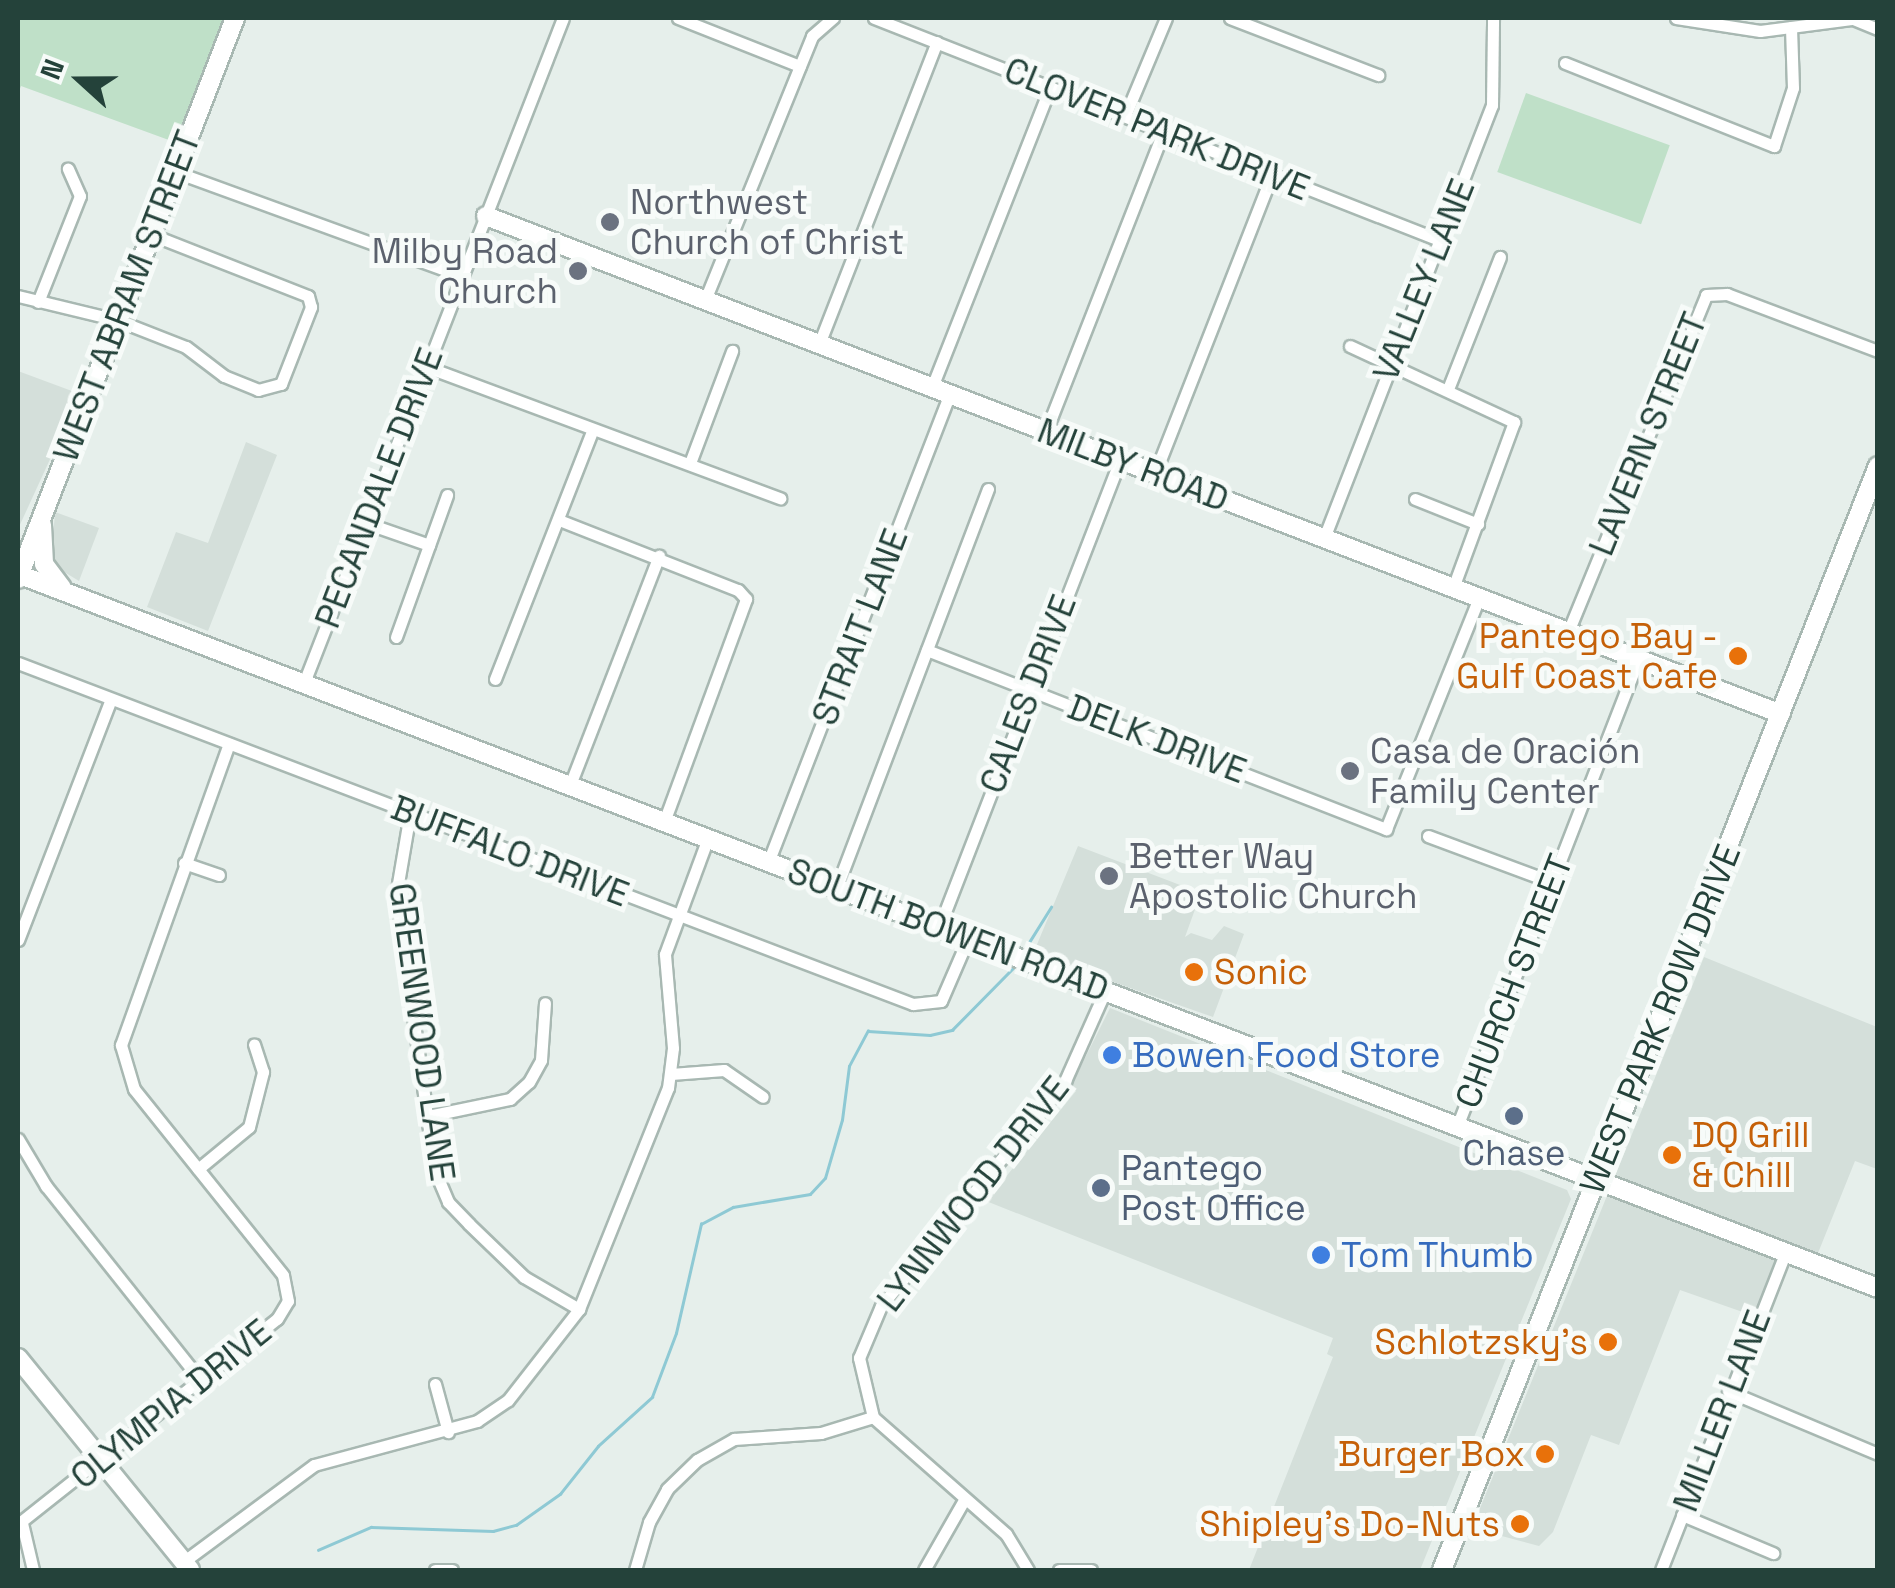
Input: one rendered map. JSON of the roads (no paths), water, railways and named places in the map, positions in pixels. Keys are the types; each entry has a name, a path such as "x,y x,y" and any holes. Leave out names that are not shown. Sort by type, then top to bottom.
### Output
{"main road":[{"name":"WEST ABRAM STREET","path":"18,576 235,18"},
{"name":"MILBY ROAD","path":"486,216 1781,714"},
{"name":"WEST PARK ROW DRIVE","path":"1442,1570 1878,466"},
{"path":"18,540 42,515"},
{"path":"42,515 44,564 66,591"},
{"name":"SOUTH BOWEN ROAD","path":"18,576 305,680 769,860 938,930 1458,1124 1878,1288"},
{"path":"18,1358 186,1566"}],"street":[{"name":"PECANDALE DRIVE","path":"305,680 563,18"},
{"path":"706,300 812,36 833,18"},
{"name":"CLOVER PARK DRIVE","path":"874,18 1439,240"},
{"path":"1125,116 1166,18"},
{"path":"1230,18 1378,76"},
{"name":"VALLEY LANE","path":"1324,538 1492,105 1494,18"},
{"path":"1676,18 1760,31 1853,19 1878,29"},
{"path":"684,19 800,66"},
{"path":"1566,63 1774,146 1793,88 1790,26"},
{"path":"818,344 937,42"},
{"path":"932,387 1050,87"},
{"path":"1046,431 1163,132"},
{"path":"38,302 80,196 80,182 68,169"},
{"path":"176,172 462,276"},
{"path":"1155,474 1272,176"},
{"path":"18,296 80,306 117,320 196,352 224,376 258,390 284,380 312,307 308,296 150,234"},
{"path":"1448,389 1500,258"},
{"name":"LAVERN STREET","path":"1568,632 1706,295 1726,294 1878,351"},
{"path":"1350,346 1448,389 1515,425 1453,588"},
{"path":"690,463 732,352"},
{"path":"427,368 780,498"},
{"name":"STRAIT LANE","path":"769,860 950,394"},
{"path":"495,679 592,431"},
{"name":"CALES DRIVE","path":"938,930 1120,460"},
{"path":"836,889 988,489"},
{"path":"396,638 448,495"},
{"path":"1416,499 1478,524"},
{"path":"559,520 659,556 738,590 746,600 664,822"},
{"path":"366,523 429,545"},
{"path":"570,785 659,556"},
{"name":"DELK DRIVE","path":"927,650 1386,828 1479,598"},
{"name":"BUFFALO DRIVE","path":"18,663 929,1007 946,993 967,941"},
{"name":"CHURCH STREET","path":"1458,1124 1634,670"},
{"path":"18,940 110,699"},
{"name":"OLYMPIA DRIVE","path":"20,1524 277,1319 288,1301 283,1275 134,1089 121,1045 229,744"},
{"name":"GREENWOOD LANE","path":"410,813 396,895 435,1170 448,1202 524,1277 579,1309"},
{"path":"1428,836 1552,882"},
{"path":"186,1566 314,1464 448,1432 508,1400 579,1309 672,1074 664,973 678,915 708,838"},
{"path":"184,863 219,875"},
{"name":"LYNNWOOD DRIVE","path":"872,1416 859,1358 881,1306 1044,1112 1077,1060 1105,992"},
{"path":"428,1116 510,1099 530,1082 541,1060 545,1003"},
{"path":"198,1169 249,1127 263,1072 254,1044"},
{"path":"672,1074 724,1070 763,1097"},
{"path":"18,1140 46,1186 202,1380"},
{"name":"MILLER LANE","path":"1661,1570 1785,1252"},
{"path":"435,1384 448,1432"},
{"path":"1728,1392 1878,1454"},
{"path":"635,1570 658,1506 697,1460 734,1439 821,1434 872,1416 963,1502 1006,1534 1028,1570"},
{"path":"924,1570 963,1502"},
{"path":"1682,1515 1773,1553"},
{"path":"20,1524 33,1570"},
{"path":"435,1570 452,1570"},
{"path":"1059,1570 1091,1570"}],"waterway":[{"path":"1023,952 1051,907"},
{"path":"318,1550 371,1527 493,1531 516,1525 560,1494 598,1446 652,1397 676,1333 701,1224 733,1207 810,1194 825,1178 842,1120 849,1066 868,1031 930,1035 952,1030 1017,964"}],"place":[{"name":"Northwest Church of Christ","path":"610,222"},
{"name":"Milby Road Church","path":"578,271"},
{"name":"Pantego Bay - Gulf Coast Cafe","path":"1738,656"},
{"name":"Casa de Oración Family Center","path":"1350,771"},
{"name":"Better Way Apostolic Church","path":"1109,876"},
{"name":"Sonic","path":"1194,972"},
{"name":"Bowen Food Store","path":"1112,1055"},
{"name":"Chase","path":"1514,1116"},
{"name":"DQ Grill & Chill","path":"1672,1155"},
{"name":"Pantego Post Office","path":"1101,1188"},
{"name":"Tom Thumb","path":"1321,1255"},
{"name":"Schlotzsky's","path":"1608,1342"},
{"name":"Burger Box","path":"1545,1454"},
{"name":"Shipley's Do-Nuts","path":"1520,1524"}]}
